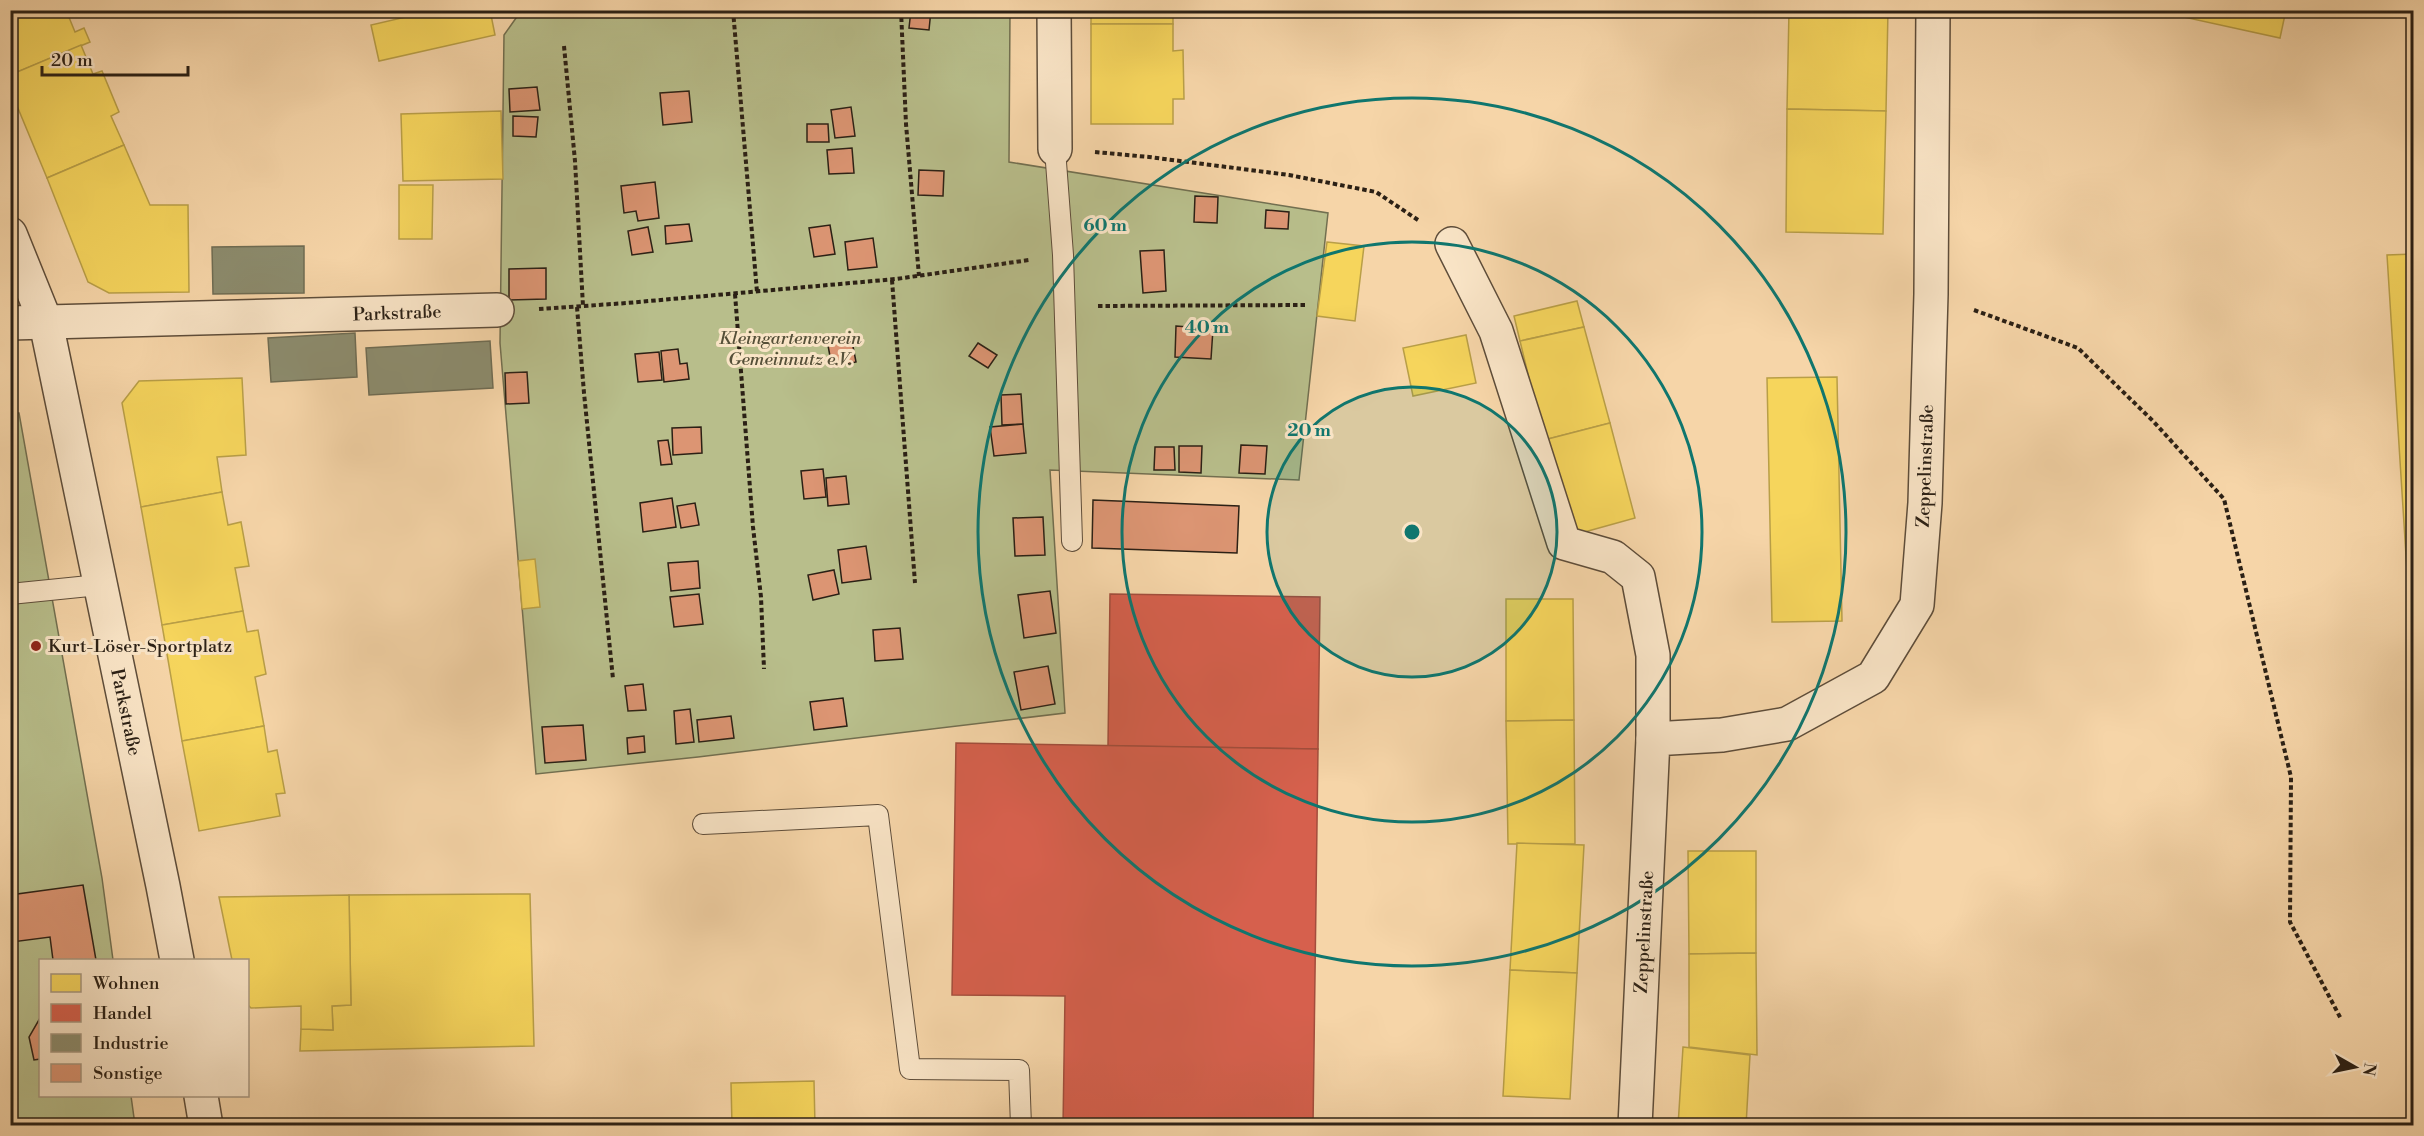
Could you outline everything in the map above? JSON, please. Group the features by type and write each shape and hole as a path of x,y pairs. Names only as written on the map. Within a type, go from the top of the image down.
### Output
{"street":[{"path":"1054,10 1055,149"},
{"name":"Zeppelinstraße","path":"1653,739 1722,735 1787,724 1873,677 1917,605 1925,503 1931,294 1933,10"},
{"name":"Parkstraße","path":"10,234 46,323 177,959"},
{"name":"Zeppelinstraße","path":"1452,244 1496,331 1564,543 1613,556 1638,577 1653,655 1653,739 1635,1125"},
{"name":"Parkstraße","path":"46,323 496,310"},
{"path":"10,323 46,323"},
{"path":"201,1097 206,1125"}],"lane":[{"path":"1055,149 1063,255 1072,541"},
{"path":"10,594 99,585"},
{"path":"703,824 878,815 910,1069 1019,1070 1021,1125"}],"path":[{"path":"733,10 757,292"},
{"path":"901,10 906,124 919,276"},
{"path":"564,46 575,161 584,306"},
{"path":"1055,149 1149,157 1266,172 1376,192 1452,244"},
{"path":"496,310 577,307 892,280 1063,255"},
{"path":"892,280 915,583"},
{"path":"735,294 753,527 761,597 764,669"},
{"path":"1931,294 2078,348 2153,421 2224,499 2291,777 2290,922 2341,1019"},
{"path":"1065,306 1306,305"},
{"path":"577,307 613,679"}],"green space":[{"name":"Kleingartenverein Gemeinnutz e.V.","path":"521,11 1010,11 1009,162 1328,213 1299,480 1050,470 1065,713 536,774 500,343 504,35"},
{"name":"Kurt-Löser-Sportplatz","path":"10,413 19,413 102,878 113,959 39,959 39,1097 131,1097 135,1125 11,1126"}],"building: Wohnen":[{"path":"10,10 66,10 75,32 84,28 90,42 10,75"},
{"path":"436,10 490,10 495,35 379,61 371,25"},
{"path":"1091,10 1173,10 1173,24 1091,24"},
{"path":"1789,10 1888,10 1886,111 1787,109"},
{"path":"2180,10 2286,10 2280,38 2179,16"},
{"path":"1091,24 1173,24 1173,51 1183,50 1184,99 1173,99 1173,124 1091,124"},
{"path":"81,45 93,74 102,71 119,112 111,116 124,145 47,178 10,89 10,75"},
{"path":"1787,109 1886,111 1883,234 1786,232"},
{"path":"501,111 503,179 403,181 401,114"},
{"path":"124,145 150,205 188,205 189,292 109,293 88,282 47,178"},
{"path":"399,185 433,185 432,239 399,239"},
{"path":"1327,242 1364,246 1355,321 1317,316"},
{"path":"2414,254 2414,682 2387,255"},
{"path":"1577,301 1584,327 1520,341 1514,316"},
{"path":"1584,327 1610,423 1544,440 1520,341"},
{"path":"1466,335 1476,383 1413,396 1403,348"},
{"path":"1837,377 1842,621 1772,622 1767,378"},
{"path":"242,378 246,455 217,457 222,492 141,507 122,403 139,381"},
{"path":"1610,423 1635,518 1570,536 1544,440"},
{"path":"222,492 228,525 241,522 249,566 235,568 243,611 162,625 141,507"},
{"path":"535,559 540,607 522,609 518,561"},
{"path":"1506,599 1573,599 1574,720 1506,721"},
{"path":"243,611 247,632 258,630 266,674 255,677 264,726 182,741 162,625"},
{"path":"1574,720 1575,844 1508,844 1506,721"},
{"path":"264,726 268,752 277,750 285,793 276,794 280,816 199,831 182,741"},
{"path":"1517,843 1584,845 1577,973 1510,970"},
{"path":"1688,851 1756,851 1756,953 1689,954"},
{"path":"530,894 534,1046 300,1051 301,1029 333,1030 332,1006 351,1005 349,895"},
{"path":"349,895 351,1005 332,1006 333,1030 301,1029 301,1006 251,1008 249,1006 249,959 232,959 219,897"},
{"path":"1756,953 1757,1055 1689,1047 1689,954"},
{"path":"1510,970 1577,973 1570,1099 1503,1096"},
{"path":"1683,1047 1750,1055 1746,1126 1678,1126"},
{"path":"814,1081 815,1126 732,1126 731,1083"}],"building: Handel":[{"path":"1110,594 1320,597 1318,749 1108,746"},
{"path":"956,743 1318,749 1313,1126 1063,1126 1065,996 952,995"}],"building: Industrie":[{"path":"304,246 304,293 213,294 212,247"},
{"path":"355,333 357,377 271,382 268,338"},
{"path":"490,341 493,388 369,395 366,348"}],"building: Sonstige":[{"path":"911,10 931,10 929,30 909,28"},
{"path":"537,87 540,110 510,112 509,89"},
{"path":"689,91 692,122 663,125 660,93"},
{"path":"851,107 855,136 835,138 831,110"},
{"path":"513,116 538,117 536,137 513,136"},
{"path":"807,124 828,124 829,142 807,142"},
{"path":"852,148 854,173 829,174 827,150"},
{"path":"919,170 944,171 943,196 918,195"},
{"path":"655,182 659,218 638,221 636,211 624,213 621,186"},
{"path":"1195,196 1218,197 1217,223 1194,222"},
{"path":"1266,210 1289,212 1288,229 1265,228"},
{"path":"689,224 692,241 666,244 665,226"},
{"path":"830,225 835,254 814,257 809,228"},
{"path":"648,227 653,252 632,255 628,231"},
{"path":"873,238 877,267 848,270 845,242"},
{"path":"1164,250 1166,291 1143,293 1140,251"},
{"path":"546,268 546,299 509,300 509,269"},
{"path":"1176,326 1213,329 1211,359 1175,357"},
{"path":"851,336 856,362 832,367 827,340"},
{"path":"978,343 997,355 988,368 969,356"},
{"path":"678,349 680,364 687,363 689,379 664,382 661,351"},
{"path":"659,352 662,380 638,382 635,354"},
{"path":"527,372 529,403 506,404 505,373"},
{"path":"1021,394 1023,424 1002,425 1001,395"},
{"path":"1023,424 1026,453 994,456 990,427"},
{"path":"701,427 702,453 673,455 672,428"},
{"path":"668,440 672,464 661,465 658,441"},
{"path":"1241,445 1267,446 1265,474 1239,473"},
{"path":"1179,446 1202,446 1201,473 1179,472"},
{"path":"1155,447 1174,447 1175,470 1154,470"},
{"path":"823,469 826,497 804,499 801,471"},
{"path":"846,476 849,504 828,506 826,478"},
{"path":"672,498 676,527 643,532 640,503"},
{"path":"1093,500 1239,506 1237,553 1092,548"},
{"path":"695,503 699,525 681,528 677,506"},
{"path":"1043,517 1045,555 1015,556 1013,518"},
{"path":"866,546 871,579 842,583 838,550"},
{"path":"698,561 700,588 671,591 668,563"},
{"path":"834,570 839,594 813,600 808,575"},
{"path":"1050,591 1056,633 1024,638 1018,595"},
{"path":"699,594 703,624 674,627 670,597"},
{"path":"900,628 903,659 875,661 873,630"},
{"path":"1048,666 1055,704 1021,710 1014,672"},
{"path":"643,684 646,710 628,711 625,686"},
{"path":"843,698 847,726 814,730 810,702"},
{"path":"690,709 694,742 676,744 674,711"},
{"path":"731,716 734,738 699,742 697,720"},
{"path":"583,725 586,760 545,763 542,727"},
{"path":"644,736 645,752 628,754 627,738"},
{"path":"83,885 96,959 53,959 50,937 12,942 10,895"},
{"path":"39,1020 39,1059 34,1060 29,1037"}],"place":[{"name":"Kurt-Löser-Sportplatz","path":"36,646"}]}
